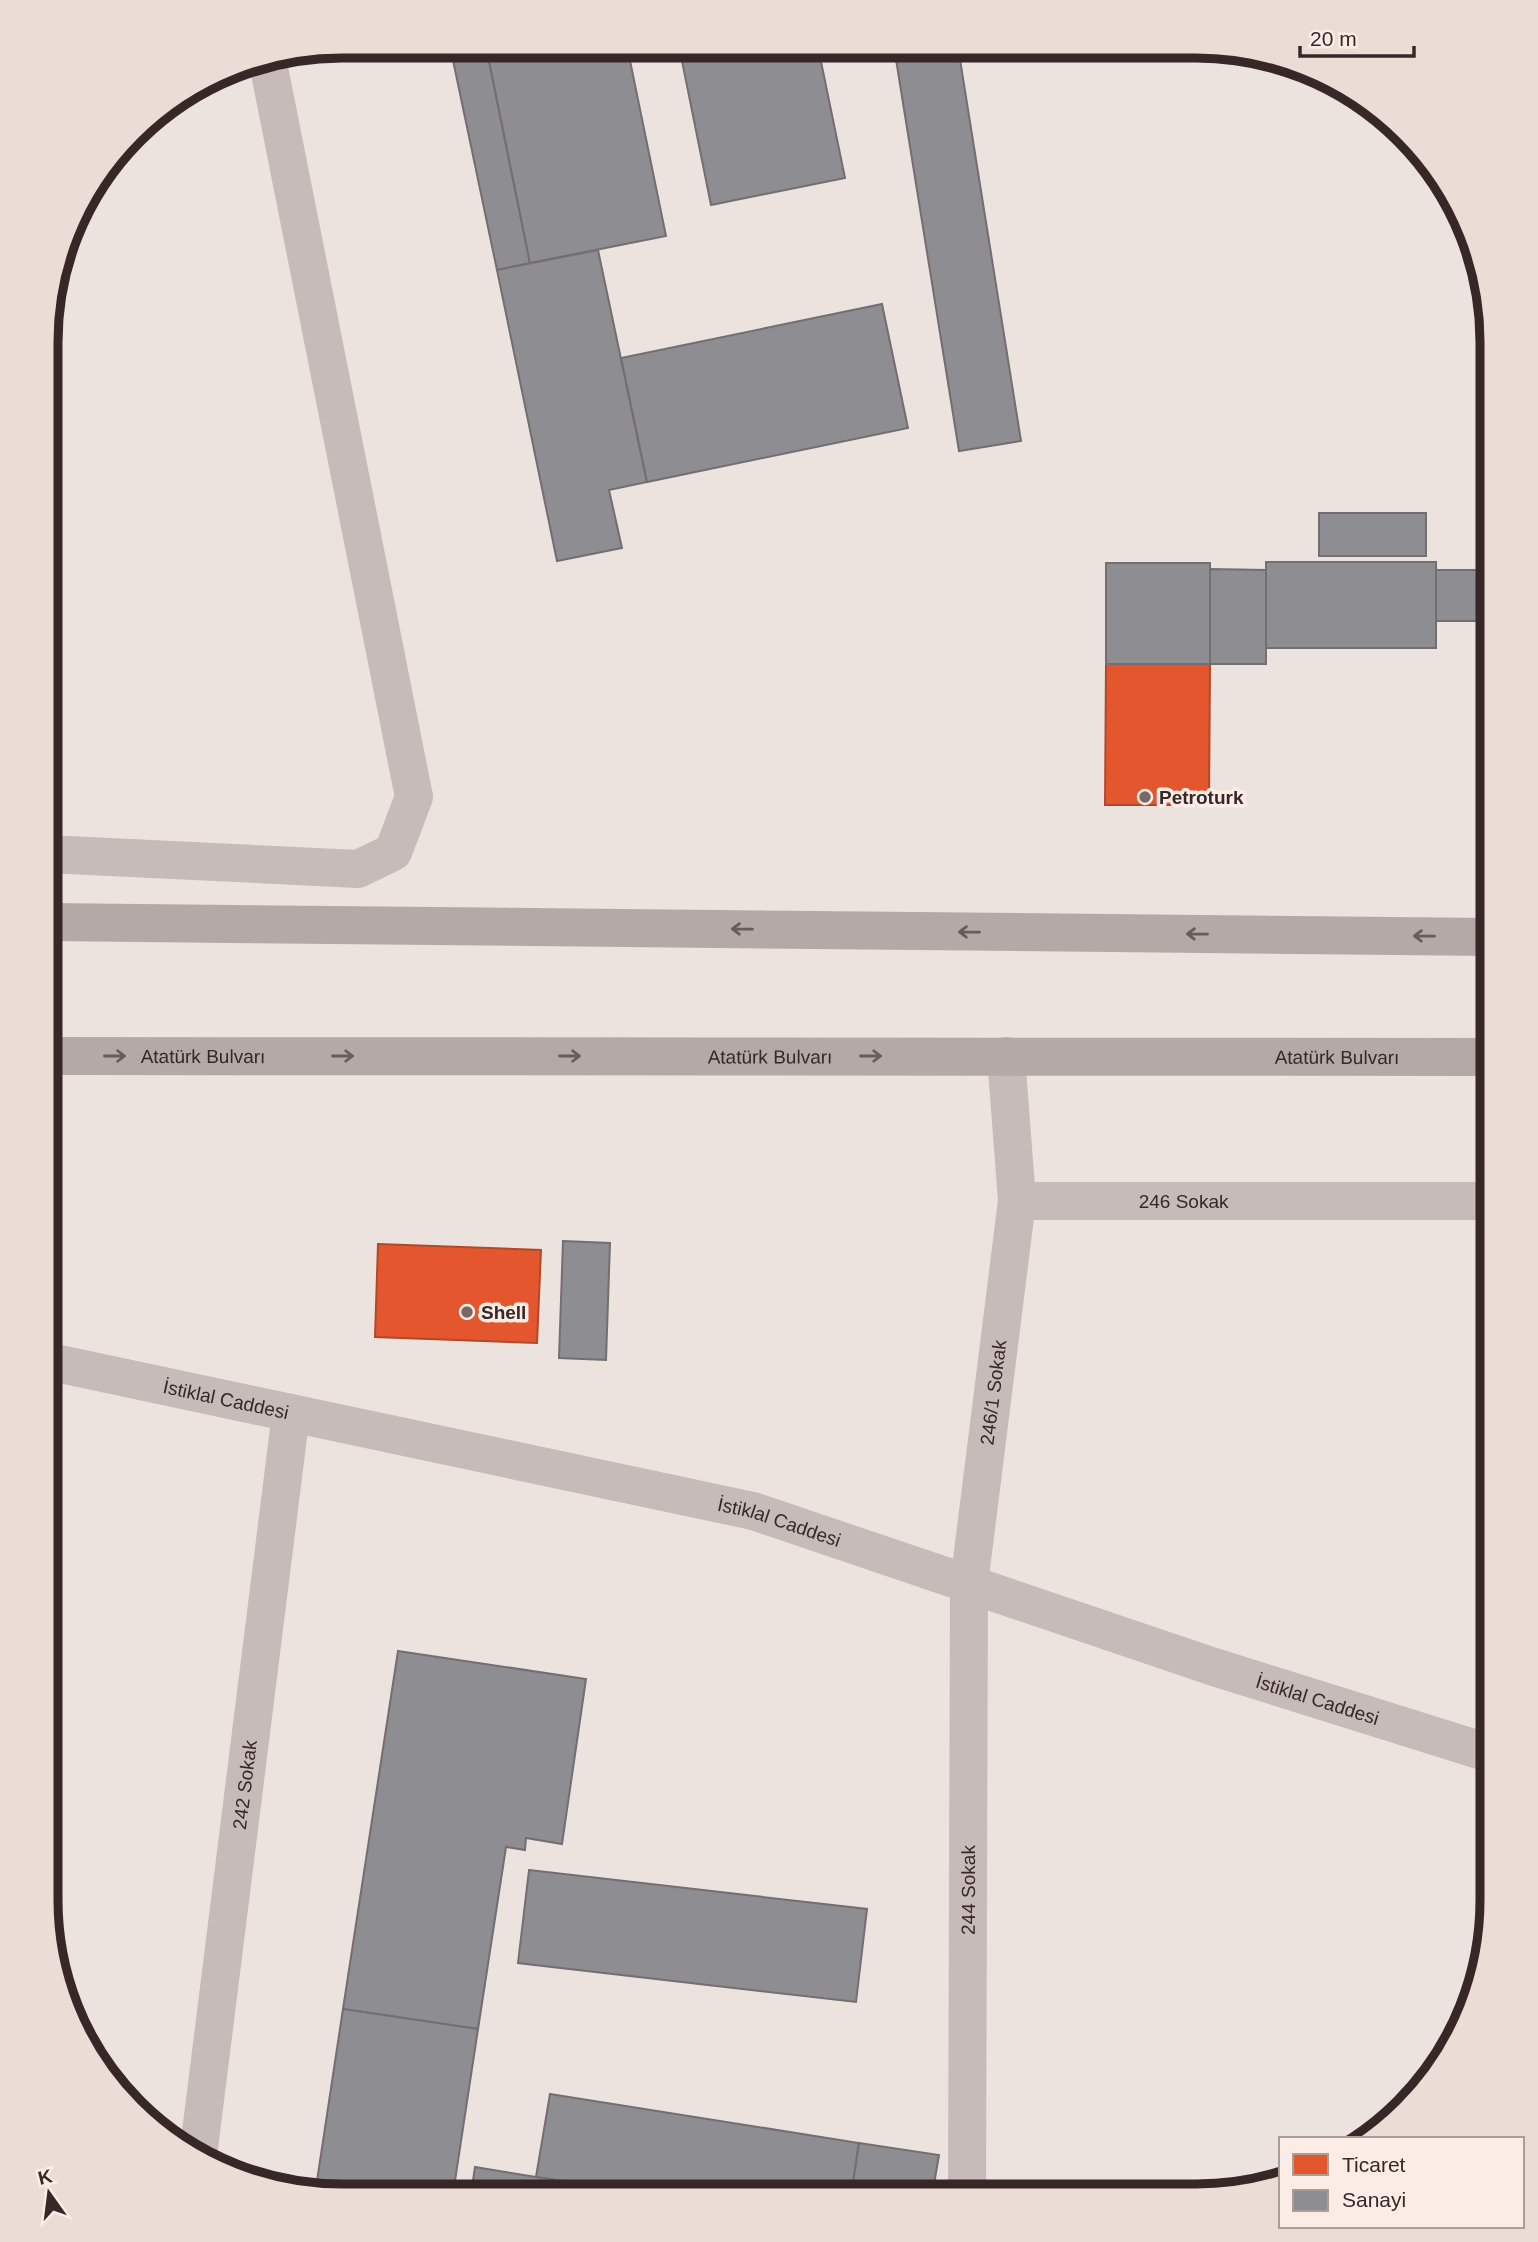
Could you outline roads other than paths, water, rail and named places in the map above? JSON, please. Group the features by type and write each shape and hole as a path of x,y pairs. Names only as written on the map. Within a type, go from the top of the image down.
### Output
{"main road":[{"path":"58,922 1480,937"},
{"name":"Atatürk Bulvarı","path":"58,1056 1480,1057"}],"street":[{"path":"58,855 359,869 393,852 414,797 269,67"},
{"path":"1006,1056 1017,1201"},
{"name":"246 Sokak","path":"1017,1201 1480,1201"},
{"name":"246/1 Sokak","path":"969,1584 1017,1201"},
{"name":"İstiklal Caddesi","path":"58,1364 754,1511 1214,1667 1480,1750"},
{"name":"242 Sokak","path":"199,2146 291,1413"},
{"name":"244 Sokak","path":"967,2184 969,1584"}],"place":[{"name":"Petroturk","path":"1145,797"},
{"name":"Shell","path":"467,1312"}]}
